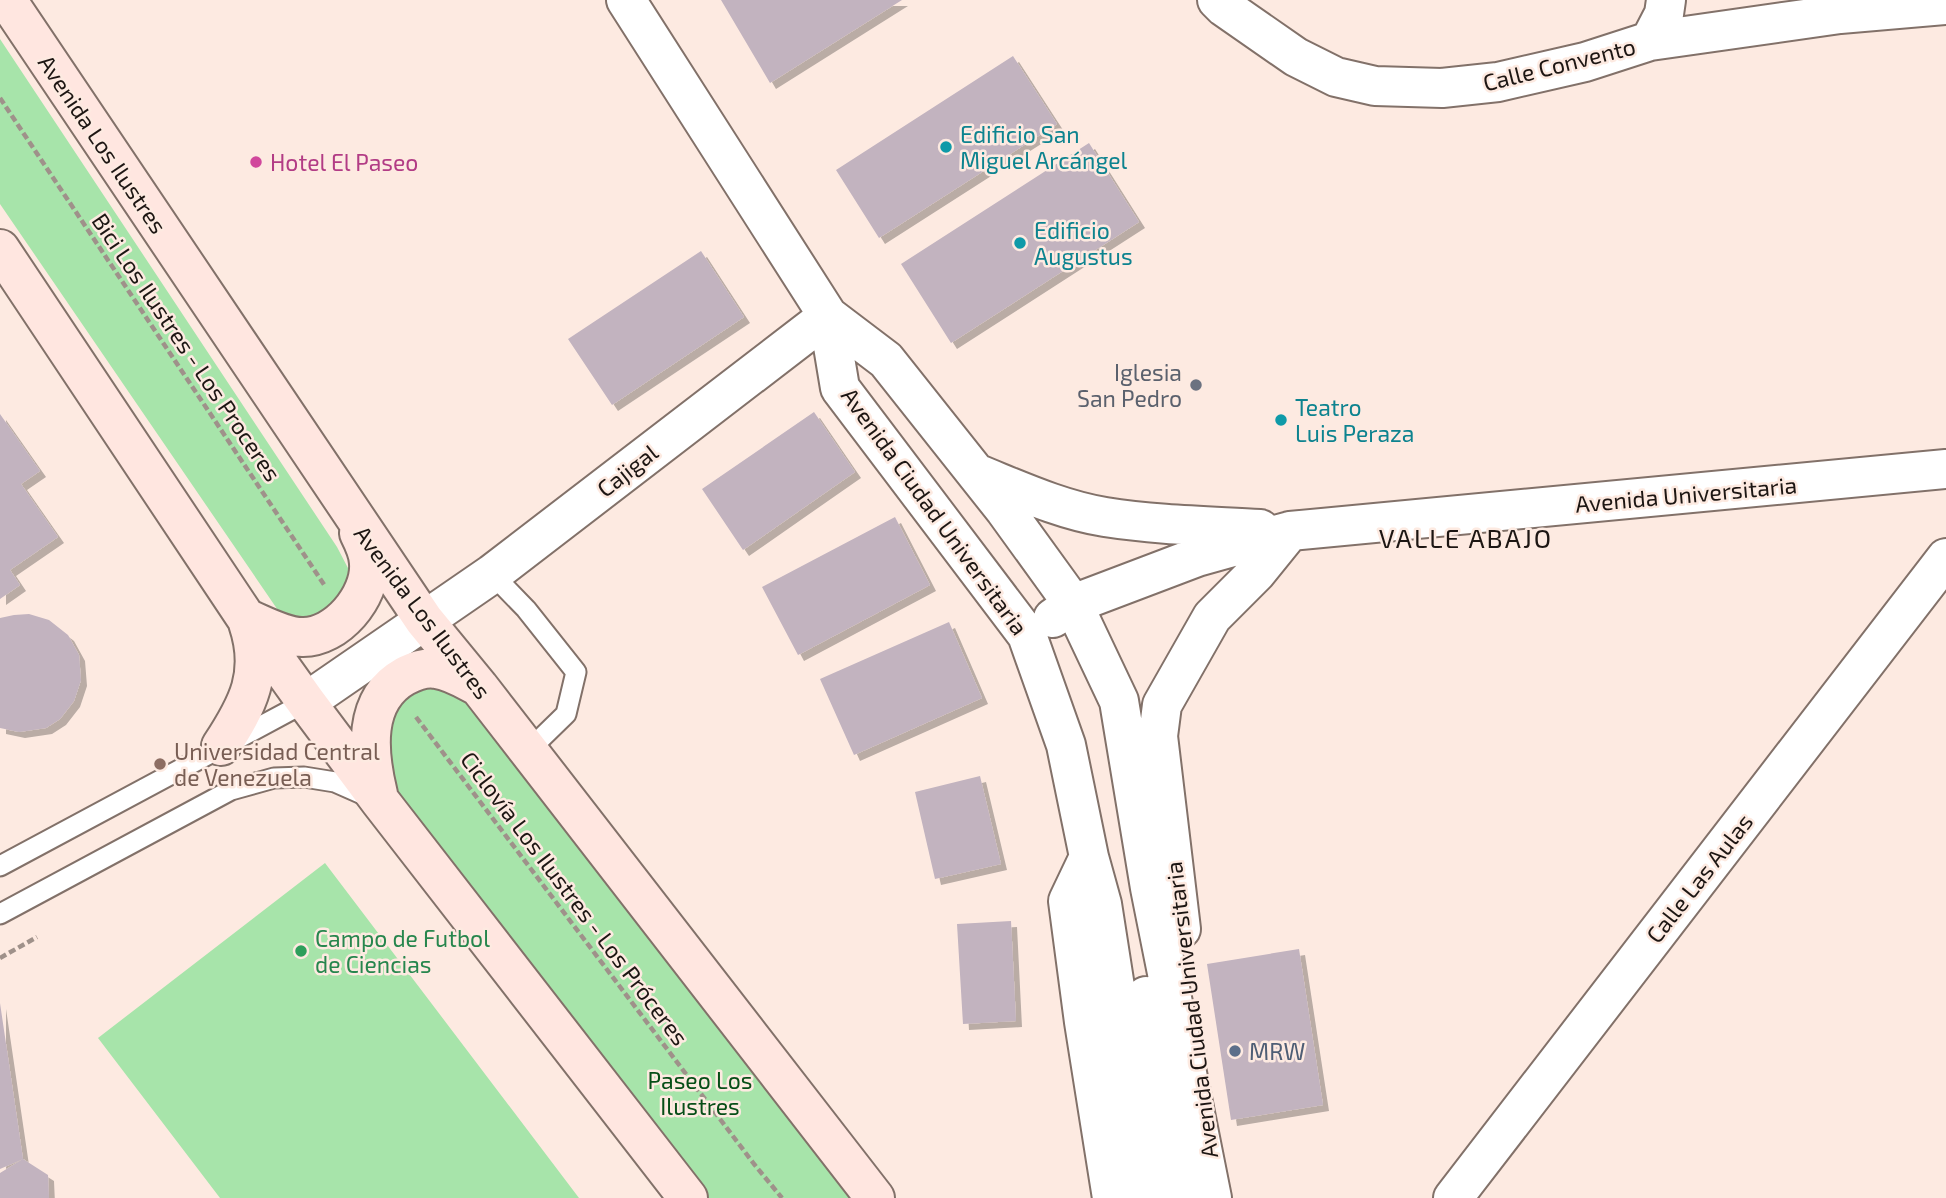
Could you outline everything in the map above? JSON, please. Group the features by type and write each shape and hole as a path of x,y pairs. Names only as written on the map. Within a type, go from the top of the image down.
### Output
{"main road":[{"name":"Avenida Los Ilustres","path":"7,0 424,620 479,687 875,1198"},
{"path":"0,249 246,618 306,702 675,1188"},
{"path":"246,618 302,637 331,628 345,616 359,600 369,572 366,546 349,511"},
{"path":"221,746 242,715 253,681 256,659 246,618"},
{"path":"380,802 372,769 370,744 373,718 381,698 392,683 415,670 433,668 450,672 479,687"}],"street":[{"name":"Avenida Ciudad Universitaria","path":"626,0 828,316 886,360 976,473 1073,604 1119,701 1150,888 1213,1198"},
{"name":"Calle Convento","path":"1217,0 1296,57 1336,78 1374,86 1442,88 1498,82 1585,62 1650,41 1826,7 1946,5"},
{"path":"1650,41 1664,14 1666,0"},
{"name":"Avenida Ciudad Universitaria","path":"828,316 841,388 1027,635 1066,745 1089,857 1102,904 1148,1198"},
{"name":"Cajigal","path":"306,702 492,574 828,316"},
{"name":"Avenida Universitaria","path":"1027,635 1073,604 1196,557 1290,531 1946,469"},
{"path":"976,473 1058,504 1103,517 1168,524 1290,531"},
{"name":"Avenida Ciudad Universitaria","path":"1213,1198 1158,736 1162,705 1212,617 1256,573 1290,531"},
{"name":"Calle Las Aulas","path":"1453,1198 1946,558"},
{"name":"Avenida Ciudad Universitaria","path":"1073,604 1108,730 1133,913 1178,1198"},
{"path":"1089,857 1068,901 1112,1198"}],"lane":[{"path":"492,574 526,609 576,672 566,715 528,751"},
{"path":"0,866 306,702"},
{"path":"0,914 231,790 274,778 304,777 335,782 380,802"}],"path":[{"name":"Bici Los Ilustres - Los Proceres","path":"0,98 345,616"},
{"name":"Ciclovía Los Ilustres - Los Próceres","path":"392,683 782,1198"},
{"path":"0,958 37,937"}],"green space":[{"path":"0,39 337,547 360,591 297,638 0,204"},
{"name":"Paseo Los Ilustres","path":"450,672 875,1198 689,1198 380,801 381,698"},
{"name":"Campo de Futbol de Ciencias","path":"325,863 579,1198 220,1198 98,1038"}],"building":[{"path":"721,0 902,0 770,83"},
{"name":"Edificio San Miguel Arcángel","path":"1013,56 1057,124 879,238 836,170"},
{"name":"Edificio Augustus","path":"1089,143 1139,222 951,343 901,264"},
{"path":"701,251 744,317 612,405 568,339"},
{"path":"814,412 855,472 743,550 702,489"},
{"path":"0,414 40,471 21,484 58,537 10,570 20,585 0,599"},
{"path":"895,517 930,585 798,655 762,587"},
{"path":"29,614 49,620 68,635 79,655 81,680 74,701 60,719 46,728 19,732 0,728 0,618"},
{"path":"949,622 982,698 854,755 820,679"},
{"path":"980,776 1001,864 935,879 915,792"},
{"path":"1011,921 1016,1021 963,1024 957,924"},
{"path":"1299,949 1323,1105 1231,1120 1207,964"},
{"path":"0,1003 23,1159 0,1169"},
{"path":"23,1159 48,1175 49,1198 0,1198 0,1173"}],"place":[{"name":"Edificio San Miguel Arcángel","path":"946,147"},
{"name":"Hotel El Paseo","path":"256,162"},
{"name":"Edificio Augustus","path":"1020,243"},
{"name":"Iglesia San Pedro","path":"1196,385"},
{"name":"Teatro Luis Peraza","path":"1281,420"},
{"name":"Universidad Central de Venezuela","path":"160,764"},
{"name":"Campo de Futbol de Ciencias","path":"301,951"},
{"name":"MRW","path":"1235,1051"}],"district":[{"name":"VALLE ABAJO","path":"1466,537"}]}
